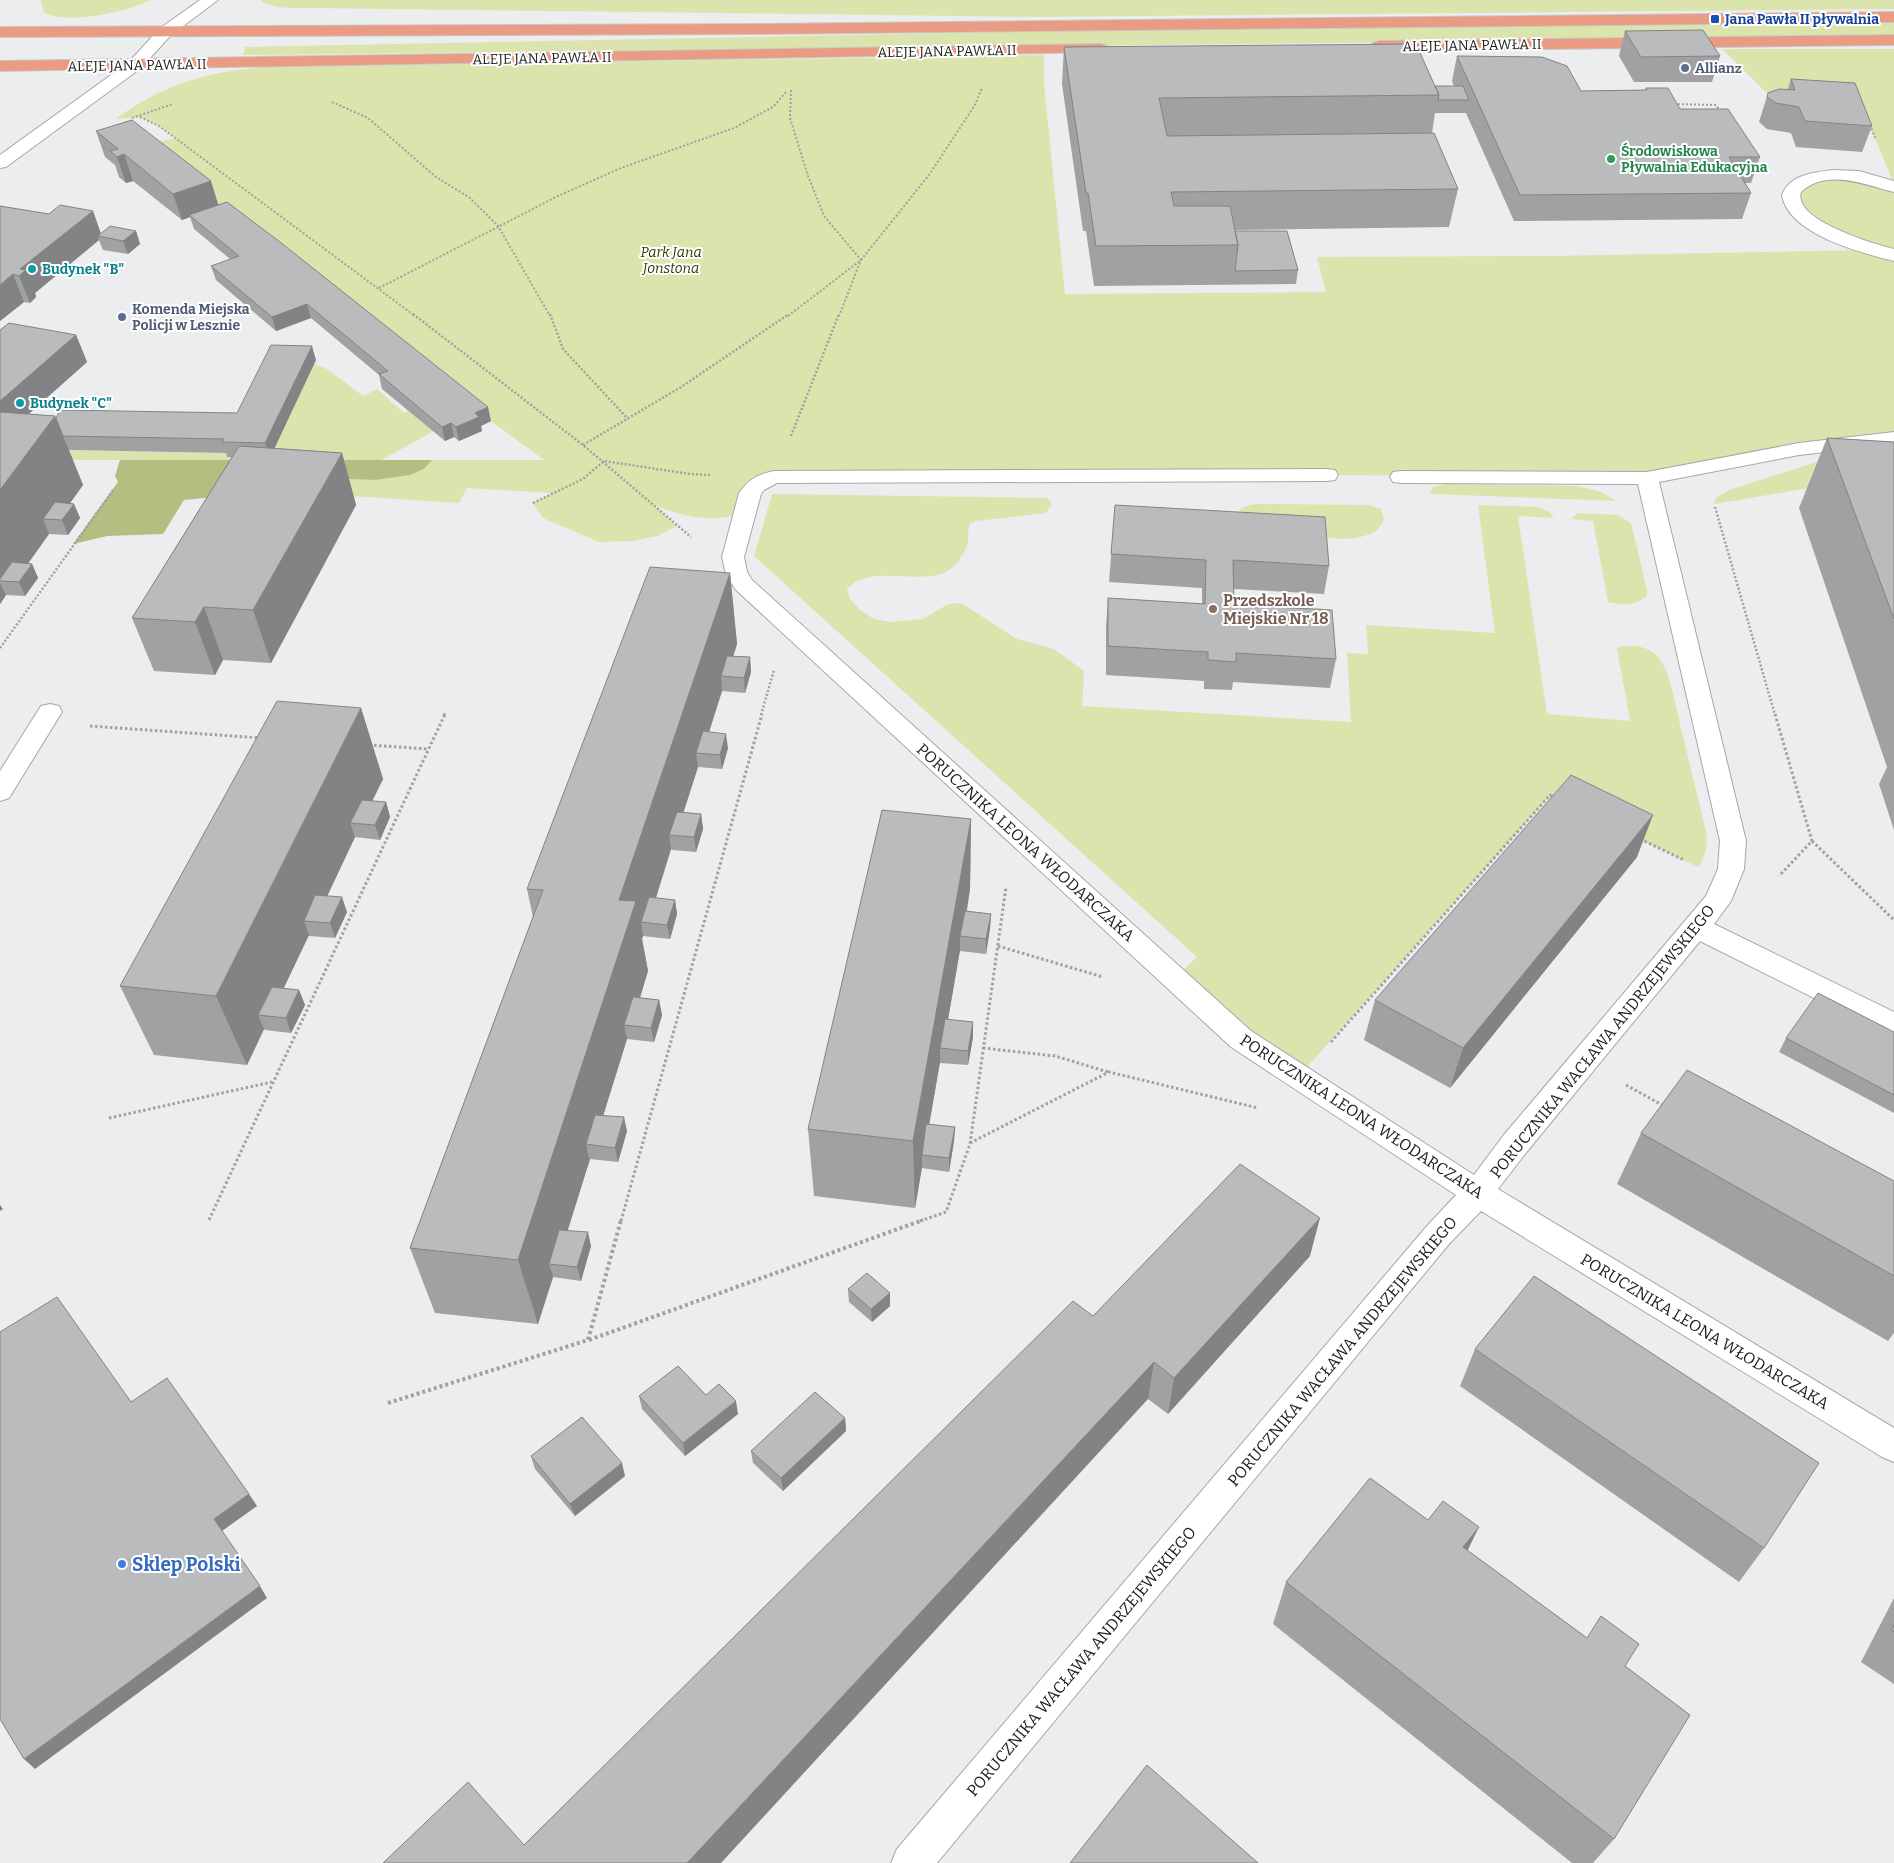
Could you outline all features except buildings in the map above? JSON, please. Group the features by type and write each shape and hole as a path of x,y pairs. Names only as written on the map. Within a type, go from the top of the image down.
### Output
{"main road":[{"name":"ALEJE JANA PAWŁA II","path":"0,32 1132,26 1894,17"},
{"name":"ALEJE JANA PAWŁA II","path":"1368,46 1894,40"},
{"name":"ALEJE JANA PAWŁA II","path":"0,66 1119,49"}],"street":[{"path":"0,163 135,65 165,32 210,0"},
{"path":"1894,187 1860,177 1838,175 1804,181 1794,188 1791,197 1794,206 1804,216 1831,234 1849,242 1894,255"},
{"path":"1401,477 1648,478 1799,449 1894,438"},
{"path":"738,579 735,573 734,557 750,493 756,486 774,477 1327,475"},
{"name":"PORUCZNIKA WACŁAWA ANDRZEJEWSKIEGO","path":"911,1863 1438,1235 1478,1192 1514,1145 1717,901 1731,868 1734,841 1648,478"},
{"name":"PORUCZNIKA LEONA WŁODARCZAKA","path":"738,579 1241,1039 1396,1141 1894,1446"},
{"path":"0,792 47,718"},
{"path":"1696,927 1894,1025"}],"path":[{"path":"583,445 681,387 799,308 860,260 929,175 975,105 984,80"},
{"path":"379,288 442,257 498,226 621,168 734,128 773,107 790,85 790,118 808,176 824,216 860,260"},
{"path":"332,102 368,118 436,176 470,198 498,226 549,312 563,349 628,419"},
{"path":"1667,104 1716,105 1725,119"},
{"path":"140,117 160,126 379,288 604,461 738,579"},
{"path":"1867,118 1878,144"},
{"path":"533,503 583,479 604,461 690,474 774,477 860,260"},
{"path":"0,648 114,489"},
{"path":"1714,504 1812,841 1894,920"},
{"path":"588,1340 786,624"},
{"path":"209,1220 445,713"},
{"path":"47,718 270,738"},
{"path":"359,745 428,749"},
{"path":"1353,1019 1550,795 1559,800"},
{"path":"388,1403 588,1340 946,1212 970,1144 1014,832"},
{"path":"1637,838 1726,881"},
{"path":"1778,876 1812,841"},
{"path":"983,1048 1055,1056 1109,1072 1262,1109"},
{"path":"1583,1062 1670,1109"},
{"path":"970,1144 1109,1072"},
{"path":"110,1118 273,1082"}],"green space":[{"path":"41,0 151,0 113,12 67,18 44,12"},
{"path":"260,0 1894,0 1894,9 1040,17 289,8 277,7"},
{"path":"1894,22 1894,37 243,55 245,47 1152,29"},
{"path":"1722,49 1894,49 1894,184 1860,102 1768,94"},
{"name":"Park Jana Jonstona","path":"1044,55 1044,84 1065,294 1326,292 1317,257 1551,256 1872,250 1804,216 1794,188 1838,175 1894,187 1894,438 1647,478 1327,475 774,477 734,515 714,518 694,517 654,505 677,526 657,536 633,541 599,542 543,518 533,503 553,493 467,488 459,503 243,489 319,478 376,480 410,475 424,469 432,460 544,460 491,421 140,146 176,138 159,126 140,117 116,119 152,96 190,81 230,71 272,67 274,62 275,67"},
{"path":"314,364 327,369 363,396 377,389 404,413 409,411 434,431 381,460 0,460 50,450 228,453 270,458"},
{"path":"120,460 432,460 424,469 410,475 376,480 319,478 215,497 184,500 163,534 107,536 73,544 118,482 115,476"},
{"path":"1820,461 1894,474 1714,504 1716,498 1729,490"},
{"path":"1446,484 1576,486 1599,491 1617,501 1430,494 1433,487"},
{"path":"772,494 1047,498 1052,504 1046,513 976,521 970,524 967,547 959,560 949,570 936,575 921,577 872,577 858,581 847,589 850,599 860,610 874,619 890,622 923,619 948,604 961,603 1017,639 1054,649 1084,671 1082,706 1351,722 1347,653 1368,654 1366,625 1495,633 1478,505 1539,507 1549,512 1554,518 1518,516 1547,714 1630,721 1617,648 1634,646 1645,648 1655,654 1663,664 1674,696 1706,832 1705,854 1698,867 1550,796 1298,1077 1175,978 1197,957 754,556"},
{"path":"1258,504 1368,505 1381,509 1384,519 1373,533 1349,539 1238,531 1238,515 1242,508"},
{"path":"1578,513 1618,515 1631,523 1647,590 1646,597 1628,604 1608,602 1593,521 1571,519"},
{"path":"1240,597 1265,599 1266,605 1321,608 1322,629 1241,625"}],"place":[{"name":"Jana Pawła II pływalnia","path":"1715,19"},
{"name":"Allianz","path":"1685,68"},
{"name":"Środowiskowa Pływalnia Edukacyjna","path":"1611,159"},
{"name":"Budynek \"B\"","path":"32,269"},
{"name":"Komenda Miejska Policji w Lesznie","path":"122,317"},
{"name":"Budynek \"C\"","path":"20,403"},
{"name":"Przedszkole Miejskie Nr 18","path":"1213,609"},
{"name":"Sklep Polski","path":"122,1564"}]}
